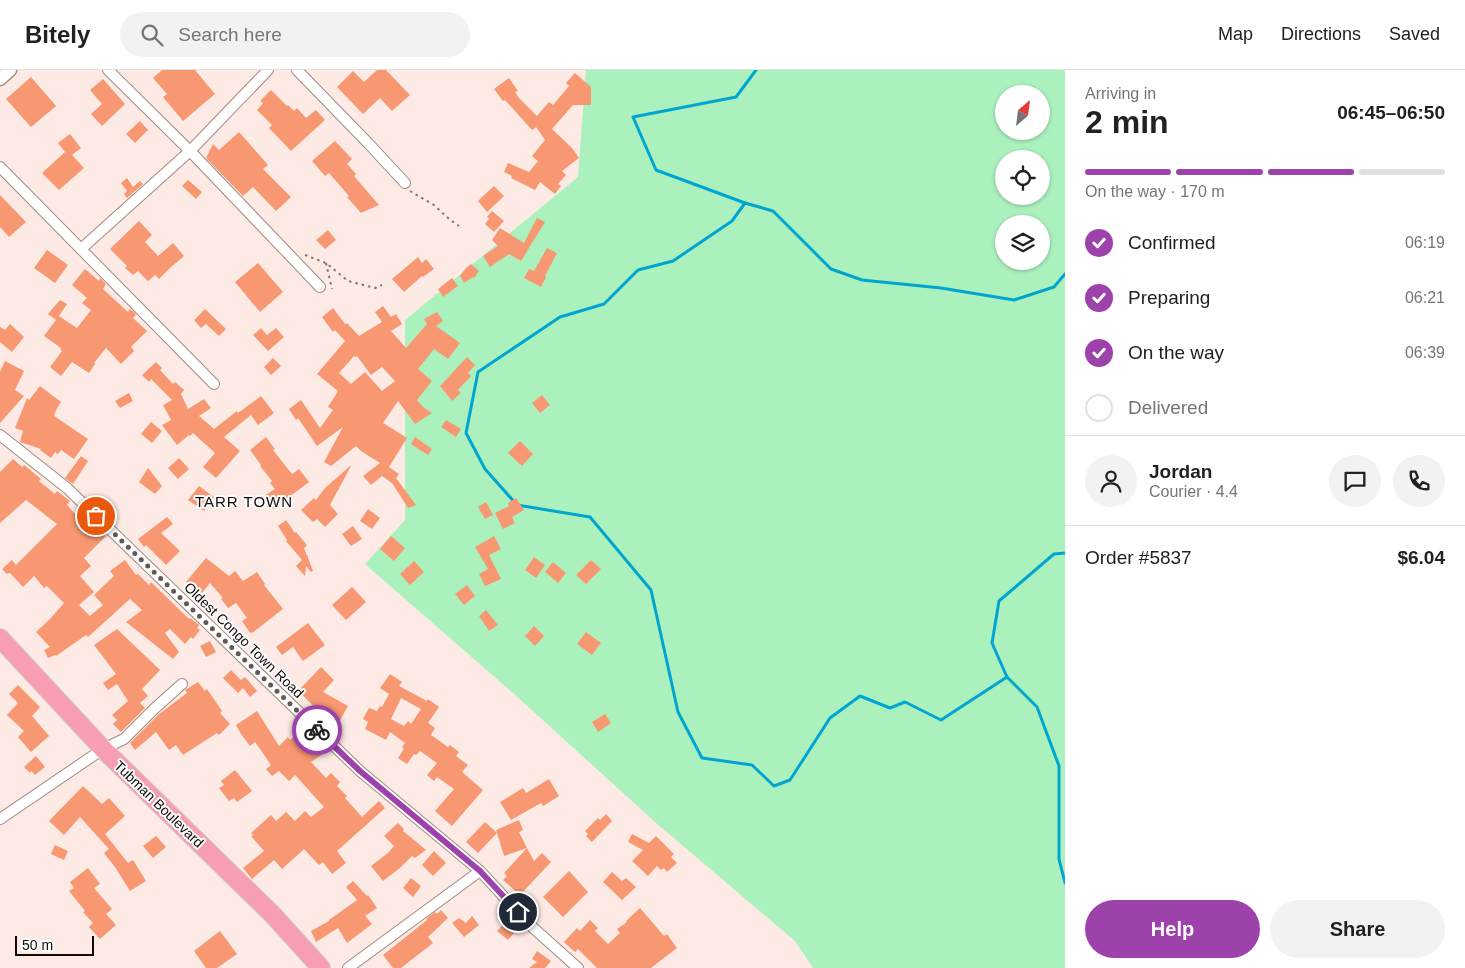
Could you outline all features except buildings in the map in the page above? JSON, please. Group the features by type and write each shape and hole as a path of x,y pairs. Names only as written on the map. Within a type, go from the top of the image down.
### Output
{"highway":[{"name":"Tubman Boulevard","path":"0,638 103,749 273,915 321,968"}],"street":[{"path":"0,79 10,70"},
{"path":"108,70 190,151 320,287"},
{"path":"81,249 190,151 268,70"},
{"path":"297,70 405,183"},
{"path":"0,167 214,384"},
{"name":"Oldest Congo Town Road","path":"0,435 67,488 360,771 480,871 530,925 578,968"},
{"path":"0,819 103,749 124,739 182,684"},
{"path":"348,968 480,871"}],"path":[{"path":"290,256 304,255 326,263 348,281 375,288 382,284"},
{"path":"326,263 332,289"}],"green space":[{"path":"586,70 1065,70 1065,968 813,968 795,941 655,822 513,693 365,564 405,520 405,320 578,177"}],"waterway":[{"path":"756,70 736,97 633,117 656,170 745,203 773,211 831,269 862,280 941,288 1014,300 1054,287 1065,274"},
{"path":"745,203 732,221 673,261 638,270 604,304 560,317 478,372 466,433 485,469 517,505 590,517 651,590 678,712 702,758 752,765 774,786 790,780 830,718 860,696 890,708 905,702 941,720 1007,677"},
{"path":"1065,553 1054,554 999,601 992,643 1007,677 1037,707 1059,766 1059,859 1065,883"}],"way so far":[{"path":"96,516 317,730"}],"district":[{"name":"TARR TOWN","path":"244,501"}],"route":[{"path":"317,730 360,771 480,871 518,912"}]}
